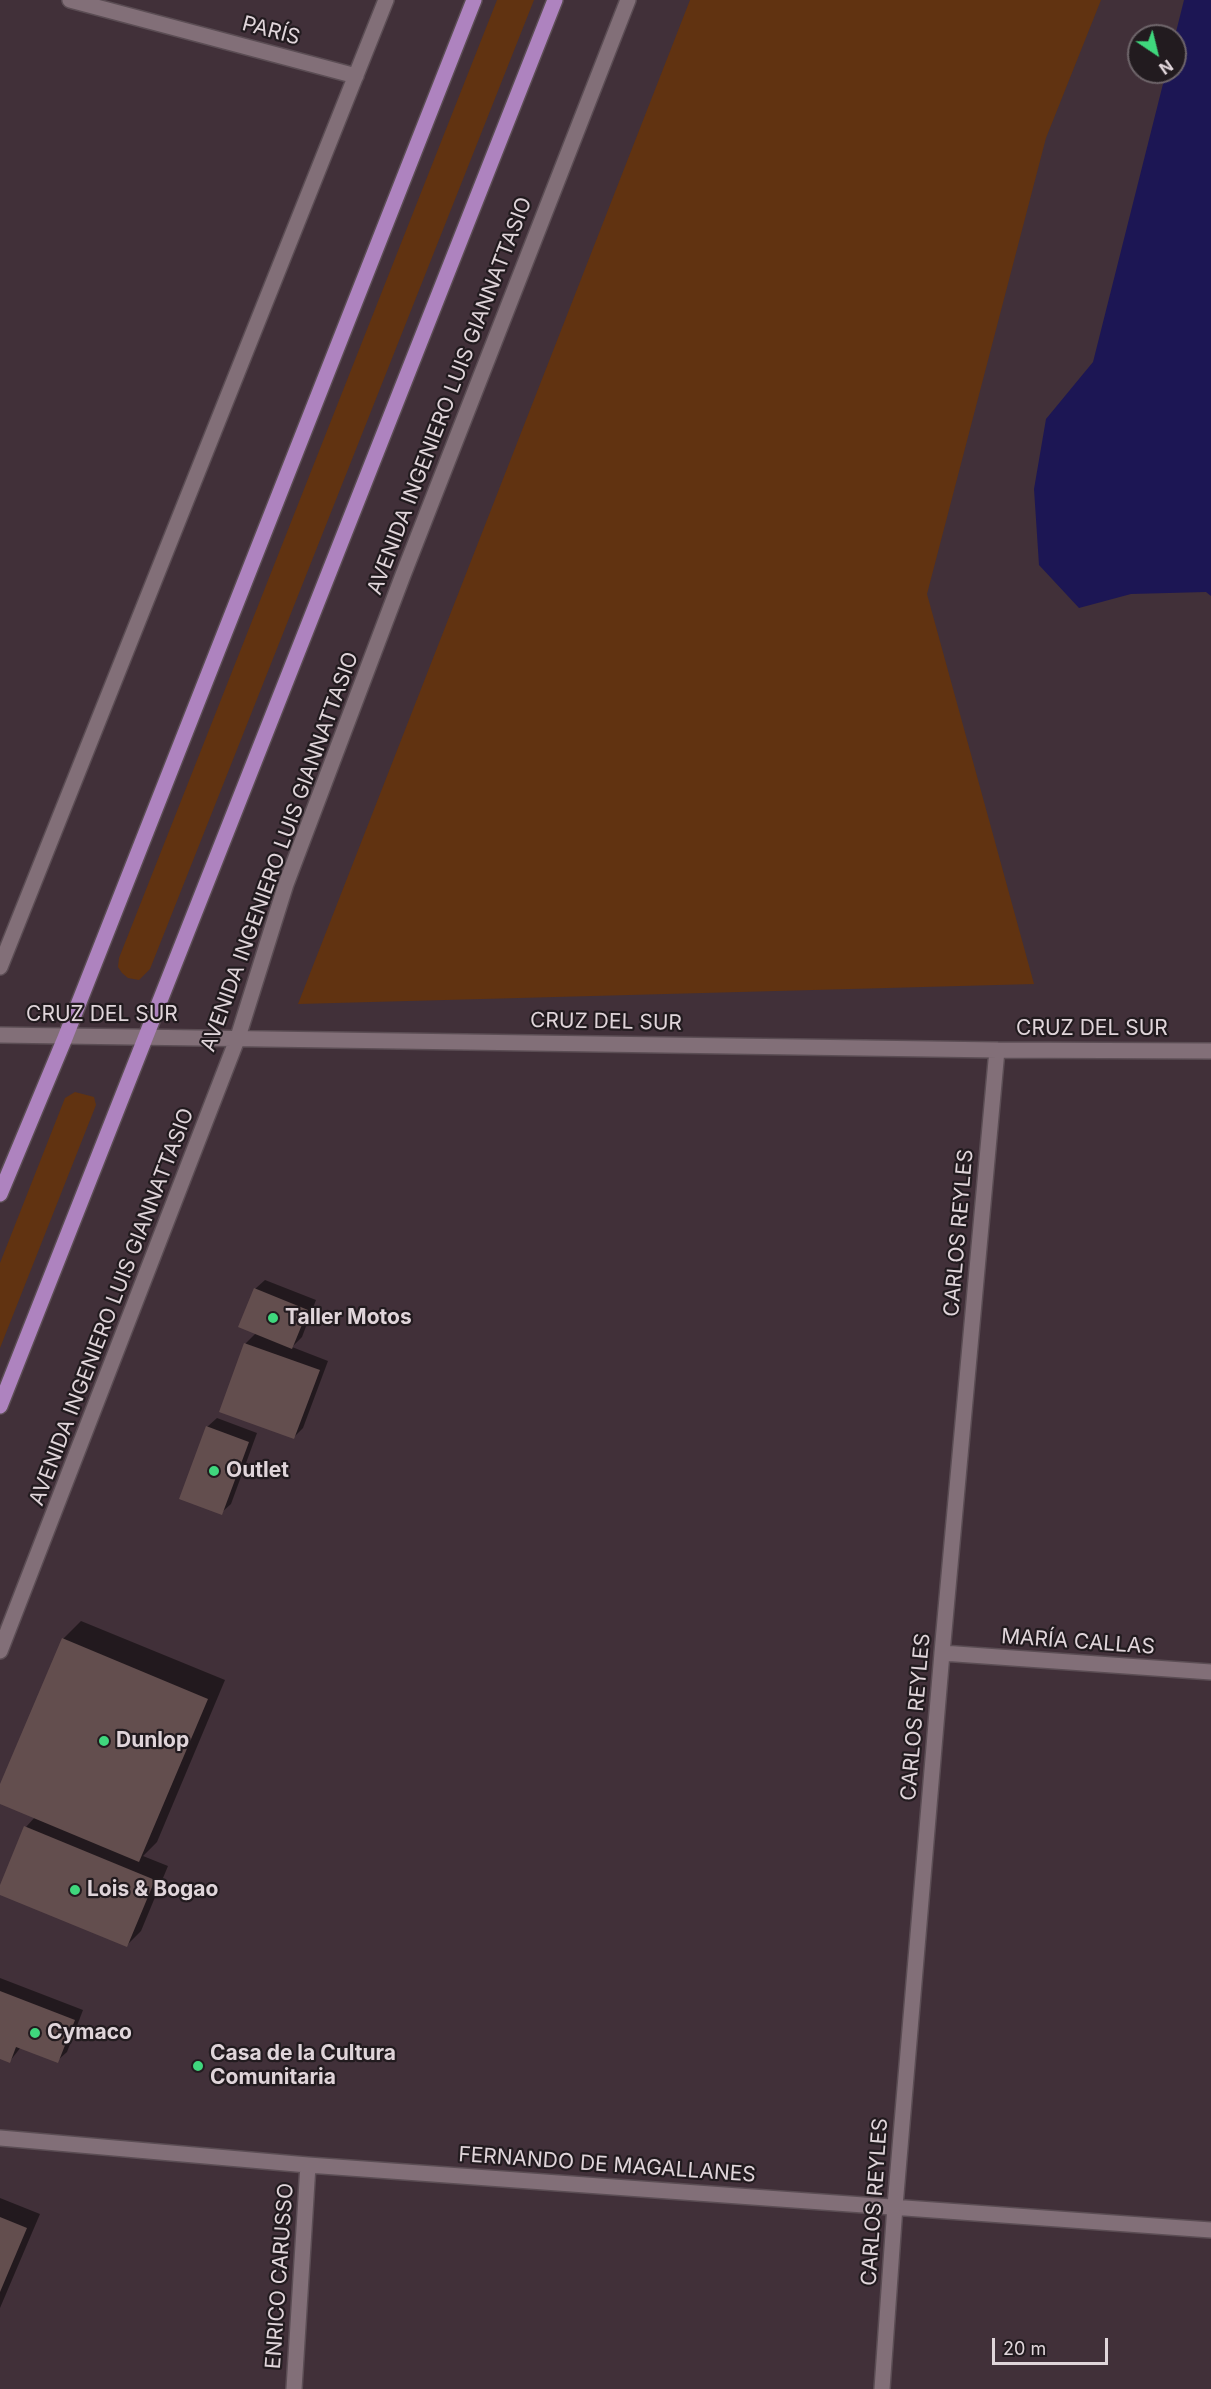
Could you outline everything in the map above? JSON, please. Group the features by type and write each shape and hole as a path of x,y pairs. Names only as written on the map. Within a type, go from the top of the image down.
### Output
{"main road":[{"path":"0,1194 65,1038 474,0"},
{"path":"0,1406 555,0"}],"street":[{"name":"PARÍS","path":"70,0 356,76"},
{"path":"0,967 386,0"},
{"name":"AVENIDA INGENIERO LUIS GIANNATTASIO","path":"0,1651 238,1037 286,884 390,608 628,0"},
{"name":"CRUZ DEL SUR","path":"0,1035 65,1038 238,1037 997,1050 1211,1051"},
{"name":"CARLOS REYLES","path":"882,2389 895,2206 942,1653 997,1050"},
{"name":"MARÍA CALLAS","path":"942,1653 1211,1672"},
{"name":"FERNANDO DE MAGALLANES","path":"0,2138 308,2165 1211,2230"},
{"name":"ENRICO CARUSSO","path":"294,2389 308,2165"}],"shaded area":[{"path":"497,0 534,0 150,969 139,980 128,978 118,967 119,958"},
{"path":"690,0 1101,0 1046,138 927,594 1034,984 298,1004"},
{"path":"1184,0 1211,0 1211,596 1206,592 1131,594 1079,608 1039,565 1034,489 1046,419 1093,362 1163,84 1187,84 1187,24 1178,24"},
{"path":"75,1092 94,1097 96,1105 0,1348 0,1263 65,1098"}],"building":[{"name":"Taller Motos","path":"254,1288 308,1310 292,1349 238,1327"},
{"path":"244,1343 320,1370 294,1439 219,1412"},
{"name":"Outlet","path":"206,1426 249,1442 222,1515 179,1499"},
{"name":"Dunlop","path":"62,1638 208,1699 139,1862 0,1804 0,1784"},
{"name":"Lois & Bogao","path":"24,1826 155,1880 127,1947 0,1895 0,1885"},
{"name":"Cymaco","path":"0,1991 75,2020 58,2063 16,2047 10,2063 0,2059"},
{"path":"0,2217 27,2228 0,2292"}],"place":[{"name":"Taller Motos","path":"273,1318"},
{"name":"Outlet","path":"214,1471"},
{"name":"Dunlop","path":"104,1741"},
{"name":"Lois & Bogao","path":"75,1890"},
{"name":"Cymaco","path":"35,2033"},
{"name":"Casa de la Cultura Comunitaria","path":"198,2066"}]}
